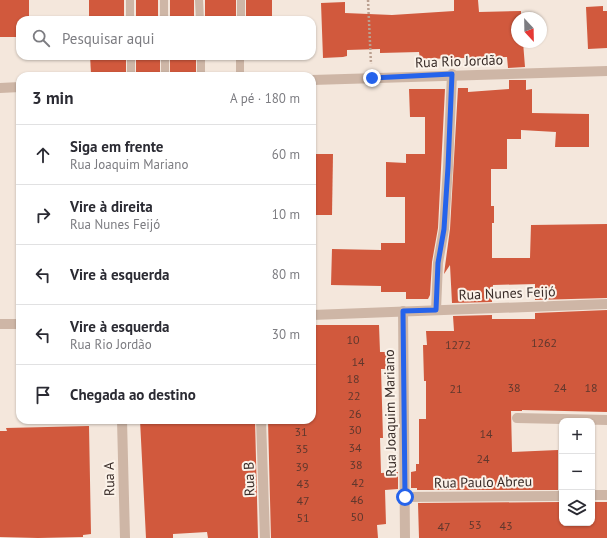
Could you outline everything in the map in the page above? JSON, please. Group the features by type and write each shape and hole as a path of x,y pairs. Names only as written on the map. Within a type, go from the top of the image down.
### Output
{"street":[{"name":"Rua Rio Jordão","path":"316,80 452,74 607,71"},
{"path":"436,310 438,263 444,229 452,74"},
{"path":"0,88 16,87"},
{"name":"Rua Nunes Feijó","path":"316,315 607,304"},
{"name":"Rua Joaquim Mariano","path":"403,311 405,538"},
{"path":"0,324 16,324"},
{"path":"517,418 607,420"},
{"name":"Rua A","path":"122,424 125,538"},
{"name":"Rua B","path":"261,424 265,538"},
{"path":"595,495 607,495"},
{"name":"Rua Paulo Abreu","path":"405,497 559,496"}],"lane":[{"path":"130,0 130,16"},
{"path":"164,0 164,16"},
{"path":"199,0 200,16"},
{"path":"241,0 241,16"},
{"path":"131,60 131,72"},
{"path":"165,60 165,72"},
{"path":"201,60 201,72"},
{"path":"240,60 240,72"}],"path":[{"path":"368,0 372,78"}],"building":[{"path":"0,0 29,0 29,16 16,16 16,37 0,37"},
{"path":"89,0 124,0 124,16 89,16"},
{"path":"136,0 158,0 158,16 136,16"},
{"path":"170,0 194,0 194,16 170,16"},
{"path":"205,0 236,0 236,16 205,16"},
{"path":"246,0 272,0 272,16 246,16"},
{"path":"454,0 478,0 479,12 521,11 511,12 511,48 523,48 525,67 508,68 507,57 420,59 419,52 380,53 380,49 347,50 347,56 323,58 321,3 345,2 345,13 392,15 454,11"},
{"path":"603,6 603,11 607,11 607,48 588,49 586,7"},
{"path":"90,60 126,60 126,72 91,72"},
{"path":"136,60 160,60 160,72 136,72"},
{"path":"170,60 196,60 196,72 170,72"},
{"path":"509,80 526,80 526,90 532,89 532,113 589,114 589,147 555,147 556,132 521,130 521,139 507,139 507,169 491,169 491,206 494,206 494,223 492,223 492,258 530,258 531,225 607,224 607,298 535,300 535,284 493,285 492,302 452,303 450,265 444,274 450,229 458,88 468,88 468,92 509,89"},
{"path":"409,89 445,89 438,228 432,262 430,295 428,299 406,299 406,292 381,292 381,286 331,285 332,249 381,250 381,243 405,243 405,197 386,197 386,162 406,163 406,154 425,154 425,117 410,117"},
{"path":"316,154 333,154 332,215 316,215"},
{"path":"607,310 607,412 511,411 512,452 558,450 558,490 417,490 417,488 411,488 411,472 416,471 416,464 419,464 419,419 426,419 426,381 424,381 423,345 427,345 426,331 454,331 453,316 492,315 492,319 535,319 535,313"},
{"path":"316,325 379,325 380,352 391,352 391,369 381,369 383,438 380,438 381,473 398,472 398,489 385,490 386,524 377,525 378,538 271,538 268,424 316,424"},
{"path":"140,424 255,424 258,538 208,538 207,532 173,534 173,538 146,538"},
{"path":"89,426 91,534 83,535 83,537 0,537 0,431 7,431 6,428"},
{"path":"559,502 559,526 595,526 595,502 607,502 607,538 419,538 418,503"}],"route":[{"path":"372,78 452,74 444,229 438,263 436,310 403,311 405,497"}]}
